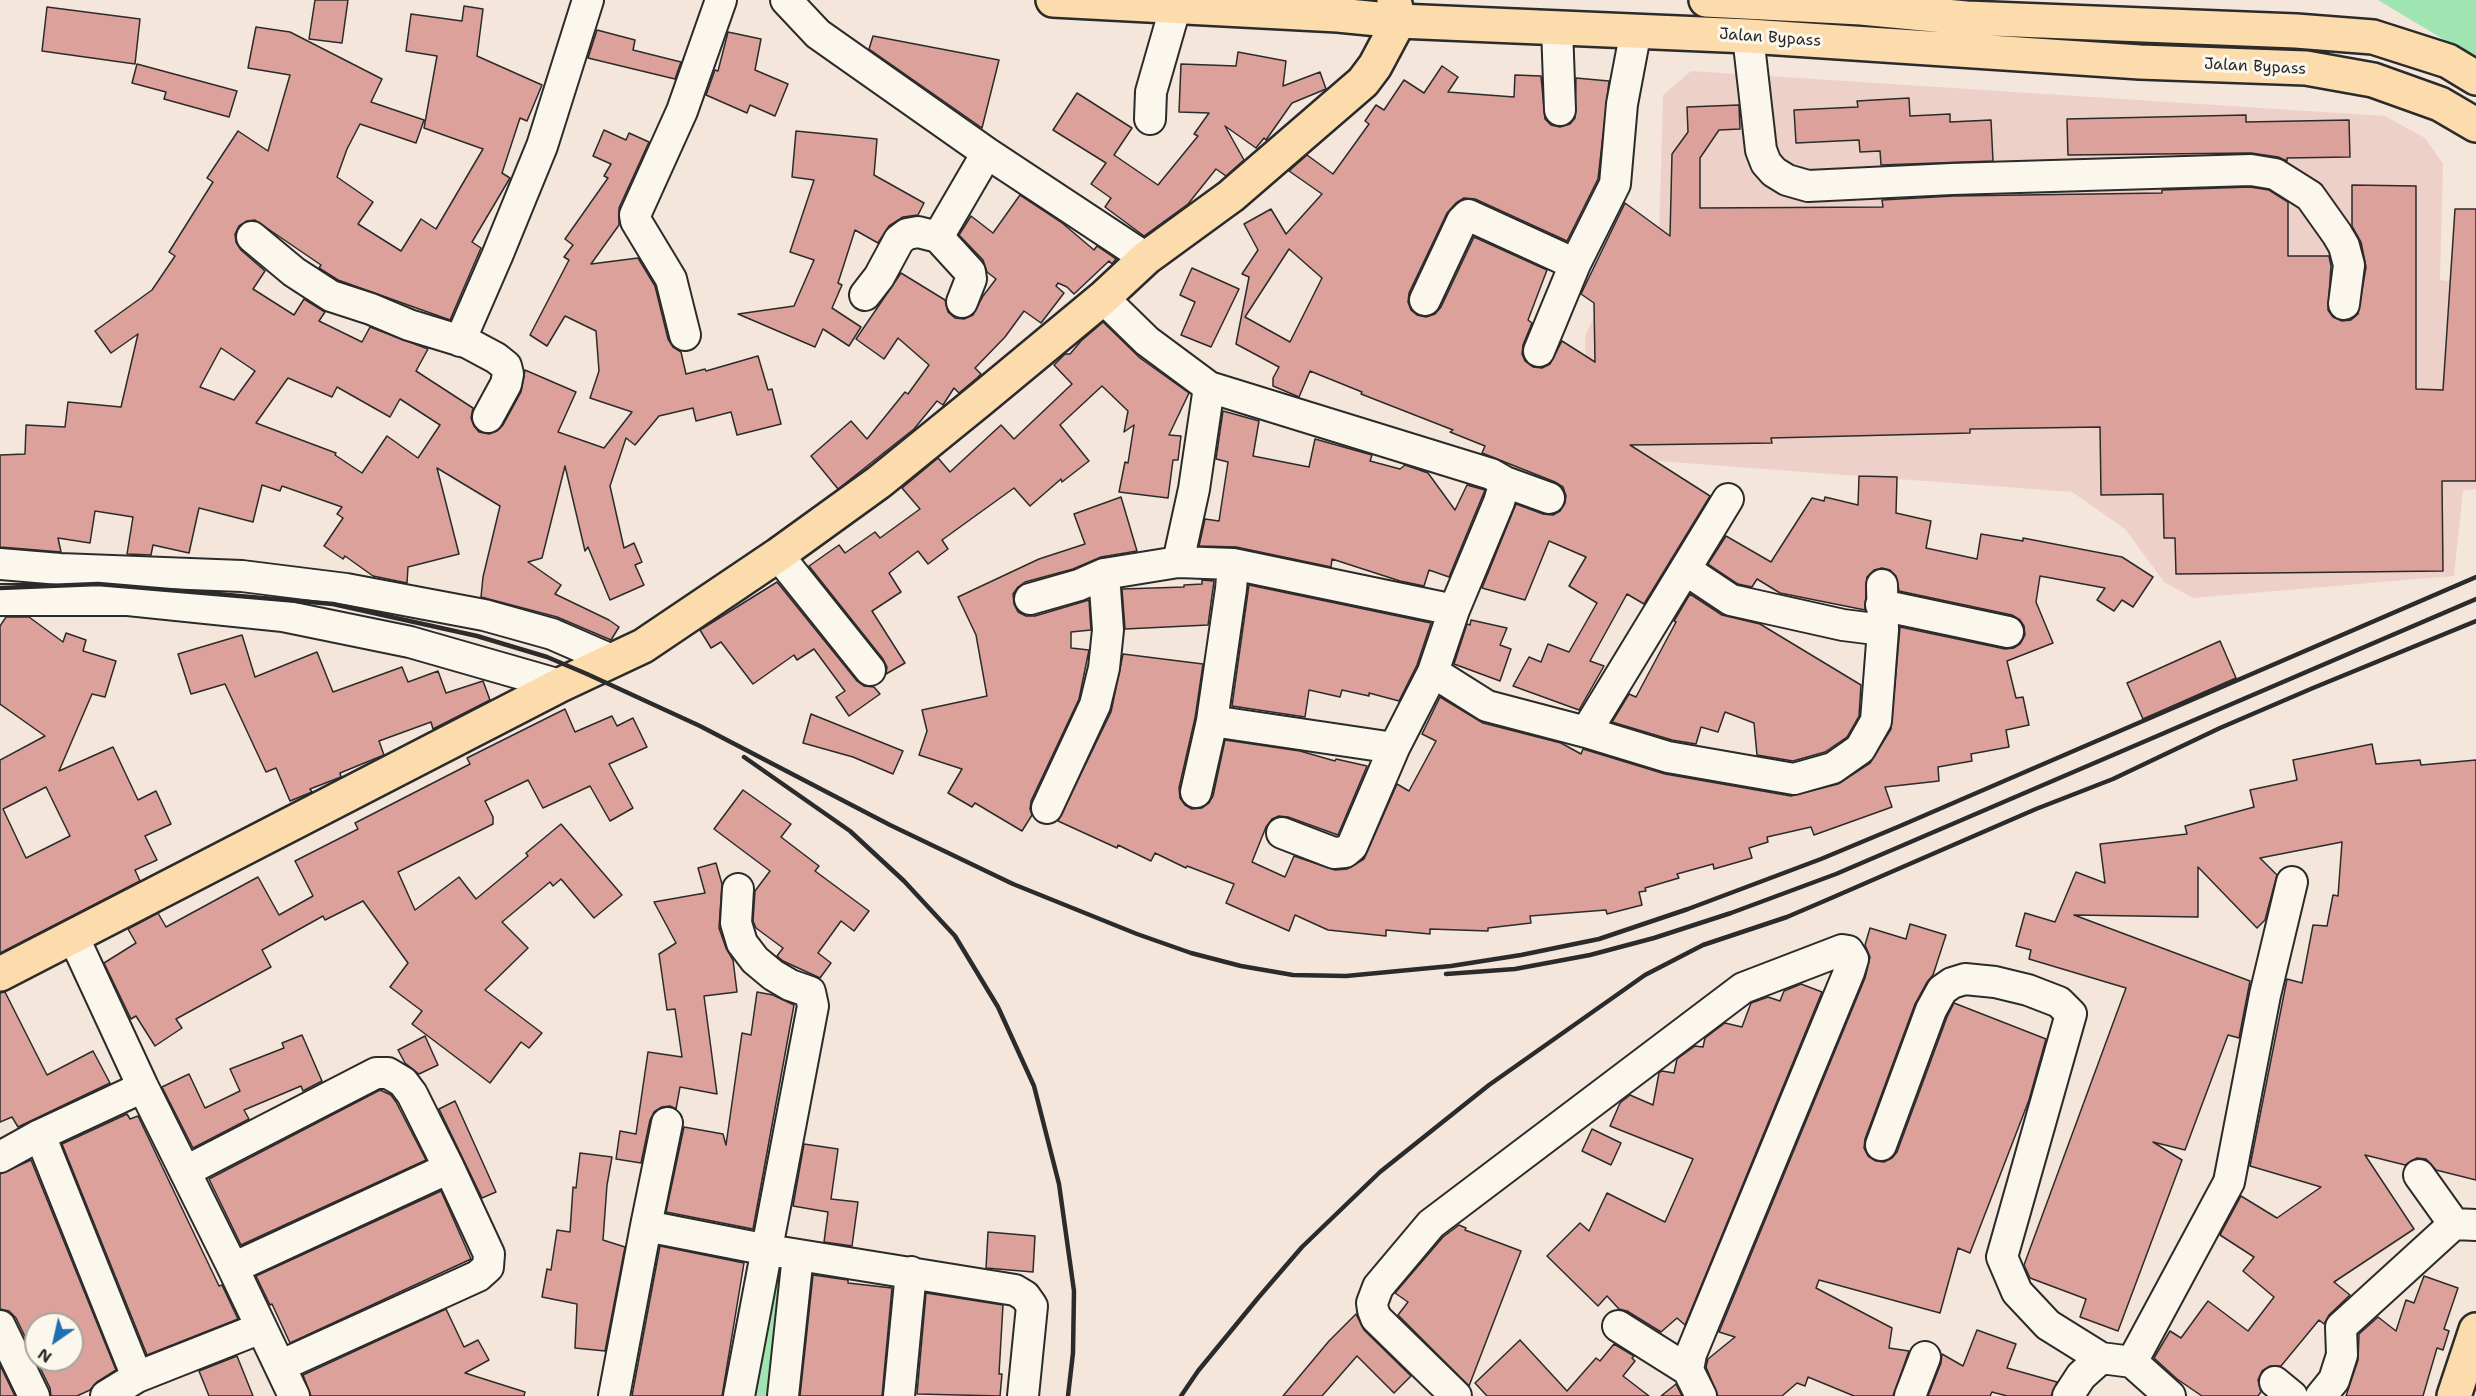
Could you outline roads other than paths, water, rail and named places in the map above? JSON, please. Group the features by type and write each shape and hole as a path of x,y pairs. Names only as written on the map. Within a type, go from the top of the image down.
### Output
{"main road":[{"name":"Jalan Bypass","path":"1053,0 1338,15 1397,10 1557,28 1748,36 2096,59 2317,70 2373,80 2440,104 2476,125"},
{"name":"Jalan Bypass","path":"1706,0 1861,8 1966,9 2097,22 2296,31 2373,37 2448,61 2476,78"},
{"path":"0,974 560,686 643,646 778,555 879,482 1103,298 1146,258 1231,196 1363,82 1375,66 1397,10"},
{"path":"2096,59 2097,22"},
{"path":"2454,1396 2476,1330"}],"street":[{"path":"460,341 542,146 588,0"},
{"path":"685,335 671,279 636,221 635,215 682,111 721,0"},
{"path":"786,0 818,34 987,153 1146,258"},
{"path":"1150,119 1151,92 1176,5"},
{"path":"1557,28 1560,110"},
{"path":"1539,351 1575,264 1615,184 1622,104 1636,30"},
{"path":"1748,36 1761,150 1774,172 1787,180 1808,186 1952,178 2101,176 2252,170 2276,174 2310,196 2344,246 2349,265 2344,304"},
{"path":"938,237 987,153"},
{"path":"1425,300 1462,221 1468,215 1575,264"},
{"path":"865,295 879,277 899,240 907,234 918,232 938,237 970,272 971,279 962,302"},
{"path":"252,237 294,272 331,296 460,341 496,358 506,366 508,374 506,384 488,417"},
{"path":"1103,298 1148,341 1209,387 1491,474 1505,482 1549,498"},
{"path":"1178,562 1194,489 1209,387"},
{"path":"1281,833 1334,853 1345,852 1352,846 1394,748 1433,672 1454,610 1499,502 1505,482"},
{"path":"1586,732 1728,499"},
{"path":"778,555 870,670"},
{"path":"1030,598 1079,585 1104,574 1178,562 1233,564 1454,610"},
{"path":"0,564 60,569 242,576 346,589 484,615 552,634 614,661"},
{"path":"1196,792 1212,722 1233,564"},
{"path":"1686,570 1731,600 1843,625 1882,607 2008,632"},
{"path":"1047,808 1095,705 1100,687 1108,630 1104,574"},
{"path":"0,600 128,600 283,616 410,642 560,686"},
{"path":"1433,672 1487,706 1586,732 1668,757 1794,779 1833,768 1860,749 1876,721 1882,607"},
{"path":"1212,722 1394,748"},
{"path":"2132,1362 2229,1182 2265,995 2292,882"},
{"path":"738,889 736,923 742,943 755,960 773,975 790,985 810,992 813,1006 739,1396"},
{"path":"73,936 143,1087 294,1396"},
{"path":"1456,1396 1376,1318 1373,1310 1372,1303 1378,1287 1431,1224 1743,988 1842,950 1848,951 1853,958 1849,972 1691,1354 1694,1383"},
{"path":"1881,1145 1931,1010 1942,990 1952,983 1965,979 1995,982 2028,990 2059,1002 2071,1014 2001,1257 2017,1292 2048,1325 2101,1358 2132,1362 2170,1396"},
{"path":"186,1171 376,1073 388,1073 403,1082 412,1094 448,1168 489,1254 488,1267 478,1276 280,1366"},
{"path":"0,1157 40,1135 143,1087"},
{"path":"614,1396 667,1123"},
{"path":"40,1135 137,1377"},
{"path":"233,1268 448,1168"},
{"path":"2320,1396 2334,1380 2342,1355 2341,1326 2465,1224 2419,1175"},
{"path":"646,1226 768,1250 1009,1288 1030,1301 1032,1313 1023,1396"},
{"path":"783,1396 798,1255"},
{"path":"899,1396 911,1272"},
{"path":"0,1326 34,1396"},
{"path":"1618,1326 1694,1383"},
{"path":"106,1396 137,1377 261,1328"},
{"path":"1910,1396 1925,1358"},
{"path":"2068,1396 2081,1376 2101,1358"}],"railway":[{"path":"0,588 98,584 333,604 477,636 547,657 587,674 700,726 890,825 1013,884 1137,934 1191,953 1241,966 1293,975 1346,976 1451,966 1521,955 1599,939 1688,909 1821,859 1900,826 2476,577"},
{"path":"1446,974 1515,969 1590,955 1654,938 1731,913 1836,874 2476,599"},
{"path":"1181,1396 1198,1371 1302,1247 1380,1172 1489,1085 1645,975 1703,945 1787,917 2036,809 2113,779 2220,728 2313,688 2476,621"},
{"path":"744,757 850,831 904,881 955,936 998,1007 1034,1086 1059,1184 1074,1291 1073,1353 1068,1396"}]}
